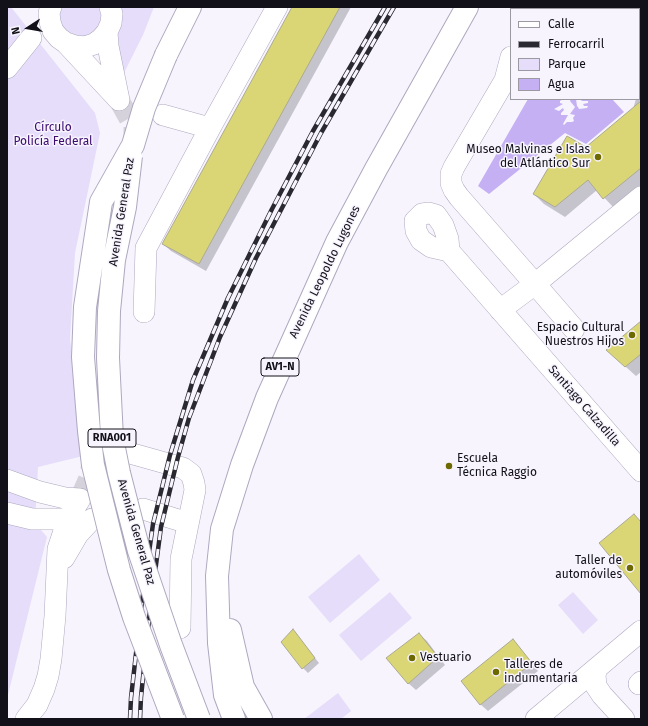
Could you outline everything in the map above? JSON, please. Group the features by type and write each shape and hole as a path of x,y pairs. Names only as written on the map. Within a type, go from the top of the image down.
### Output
{"highway":[{"path":"132,144 144,108 166,55 190,7"},
{"name":"Avenida Leopoldo Lugones","path":"217,576 222,529 242,465 273,384 338,242 376,169 467,7"},
{"name":"Avenida General Paz","path":"132,144 102,202 85,307 83,358 93,465 107,523 119,570 134,617 173,719"},
{"name":"Avenida General Paz","path":"132,144 125,207 114,260 109,311 108,358 112,438 119,473 139,550 173,652 199,719"},
{"path":"217,576 219,643 224,687 225,695 234,719"},
{"path":"217,576 243,688 261,719"}],"street":[{"path":"35,7 51,14 56,34 119,100 108,46 107,32"},
{"path":"66,43 75,46 85,46 94,44 101,39 107,32 111,23 112,14 110,7"},
{"path":"144,312 146,248 277,7"},
{"path":"7,68 31,38"},
{"path":"510,62 505,80 454,166 451,174 451,183 459,197 574,330"},
{"path":"163,116 210,128"},
{"path":"500,310 641,198"},
{"name":"Santiago Calzadilla","path":"449,251 641,472"},
{"path":"126,452 183,468 191,474 195,490 182,559 180,628"},
{"path":"7,480 40,492 65,498 80,499 68,519 58,549 55,616 48,676 44,689 36,705 26,719"},
{"path":"143,510 188,523"},
{"path":"7,513 32,519 68,519"},
{"path":"58,573 68,550 78,534 92,519"},
{"path":"536,719 641,631"},
{"path":"597,668 595,675 596,686 602,695 624,719"}],"green space":[{"name":"Círculo Policía Federal","path":"7,7 11,7 95,113 100,133 75,253 70,339 83,456 38,467 35,523 47,537 7,699"},
{"path":"60,7 104,7 105,19 90,41 62,32 58,10"},
{"path":"117,7 154,7 143,35 122,77 115,19"},
{"path":"359,554 380,580 330,623 308,597"},
{"path":"390,592 412,618 361,661 339,635"},
{"path":"573,592 598,620 583,634 558,605"},
{"path":"338,693 351,711 341,719 304,719"}],"water":[{"path":"527,100 562,100 560,103 563,104 554,109 559,111 563,108 564,110 561,115 568,115 563,124 564,125 567,122 574,121 573,118 575,115 570,114 575,107 570,100 576,100 579,109 587,108 588,106 584,106 583,104 588,103 588,101 581,100 613,100 624,112 586,144 565,133 489,194 478,186"}],"building":[{"path":"292,7 340,7 199,264 162,244"},
{"name":"Museo Malvinas e Islas del Atlántico Sur","path":"641,101 641,168 603,199 588,180 555,207 533,194 567,136 586,147"},
{"name":"Espacio Cultural Nuestros Hijos","path":"641,321 641,354 625,367 606,350"},
{"name":"Taller de automóviles","path":"634,514 641,522 641,594 599,543"},
{"path":"293,629 315,658 302,669 281,642"},
{"name":"Vestuario","path":"419,633 438,657 408,684 386,658"},
{"name":"Talleres de indumentaria","path":"513,639 532,663 480,705 461,681"}],"tunnel":[{"path":"119,100 134,127 134,145"},
{"path":"100,266 112,216 120,194"},
{"path":"80,499 90,476 93,456"}],"railway":[{"path":"130,719 141,609 153,524 170,455 193,380 228,298 272,209 313,131 385,7"},
{"path":"140,719 150,610 161,527 189,418 220,337 256,258 321,133 394,7"}],"place":[{"name":"Museo Malvinas e Islas del Atlántico Sur","path":"598,157"},
{"name":"Espacio Cultural Nuestros Hijos","path":"632,335"},
{"name":"Escuela Técnica Raggio","path":"449,466"},
{"name":"Taller de automóviles","path":"630,568"},
{"name":"Vestuario","path":"412,658"},
{"name":"Talleres de indumentaria","path":"496,672"}]}
